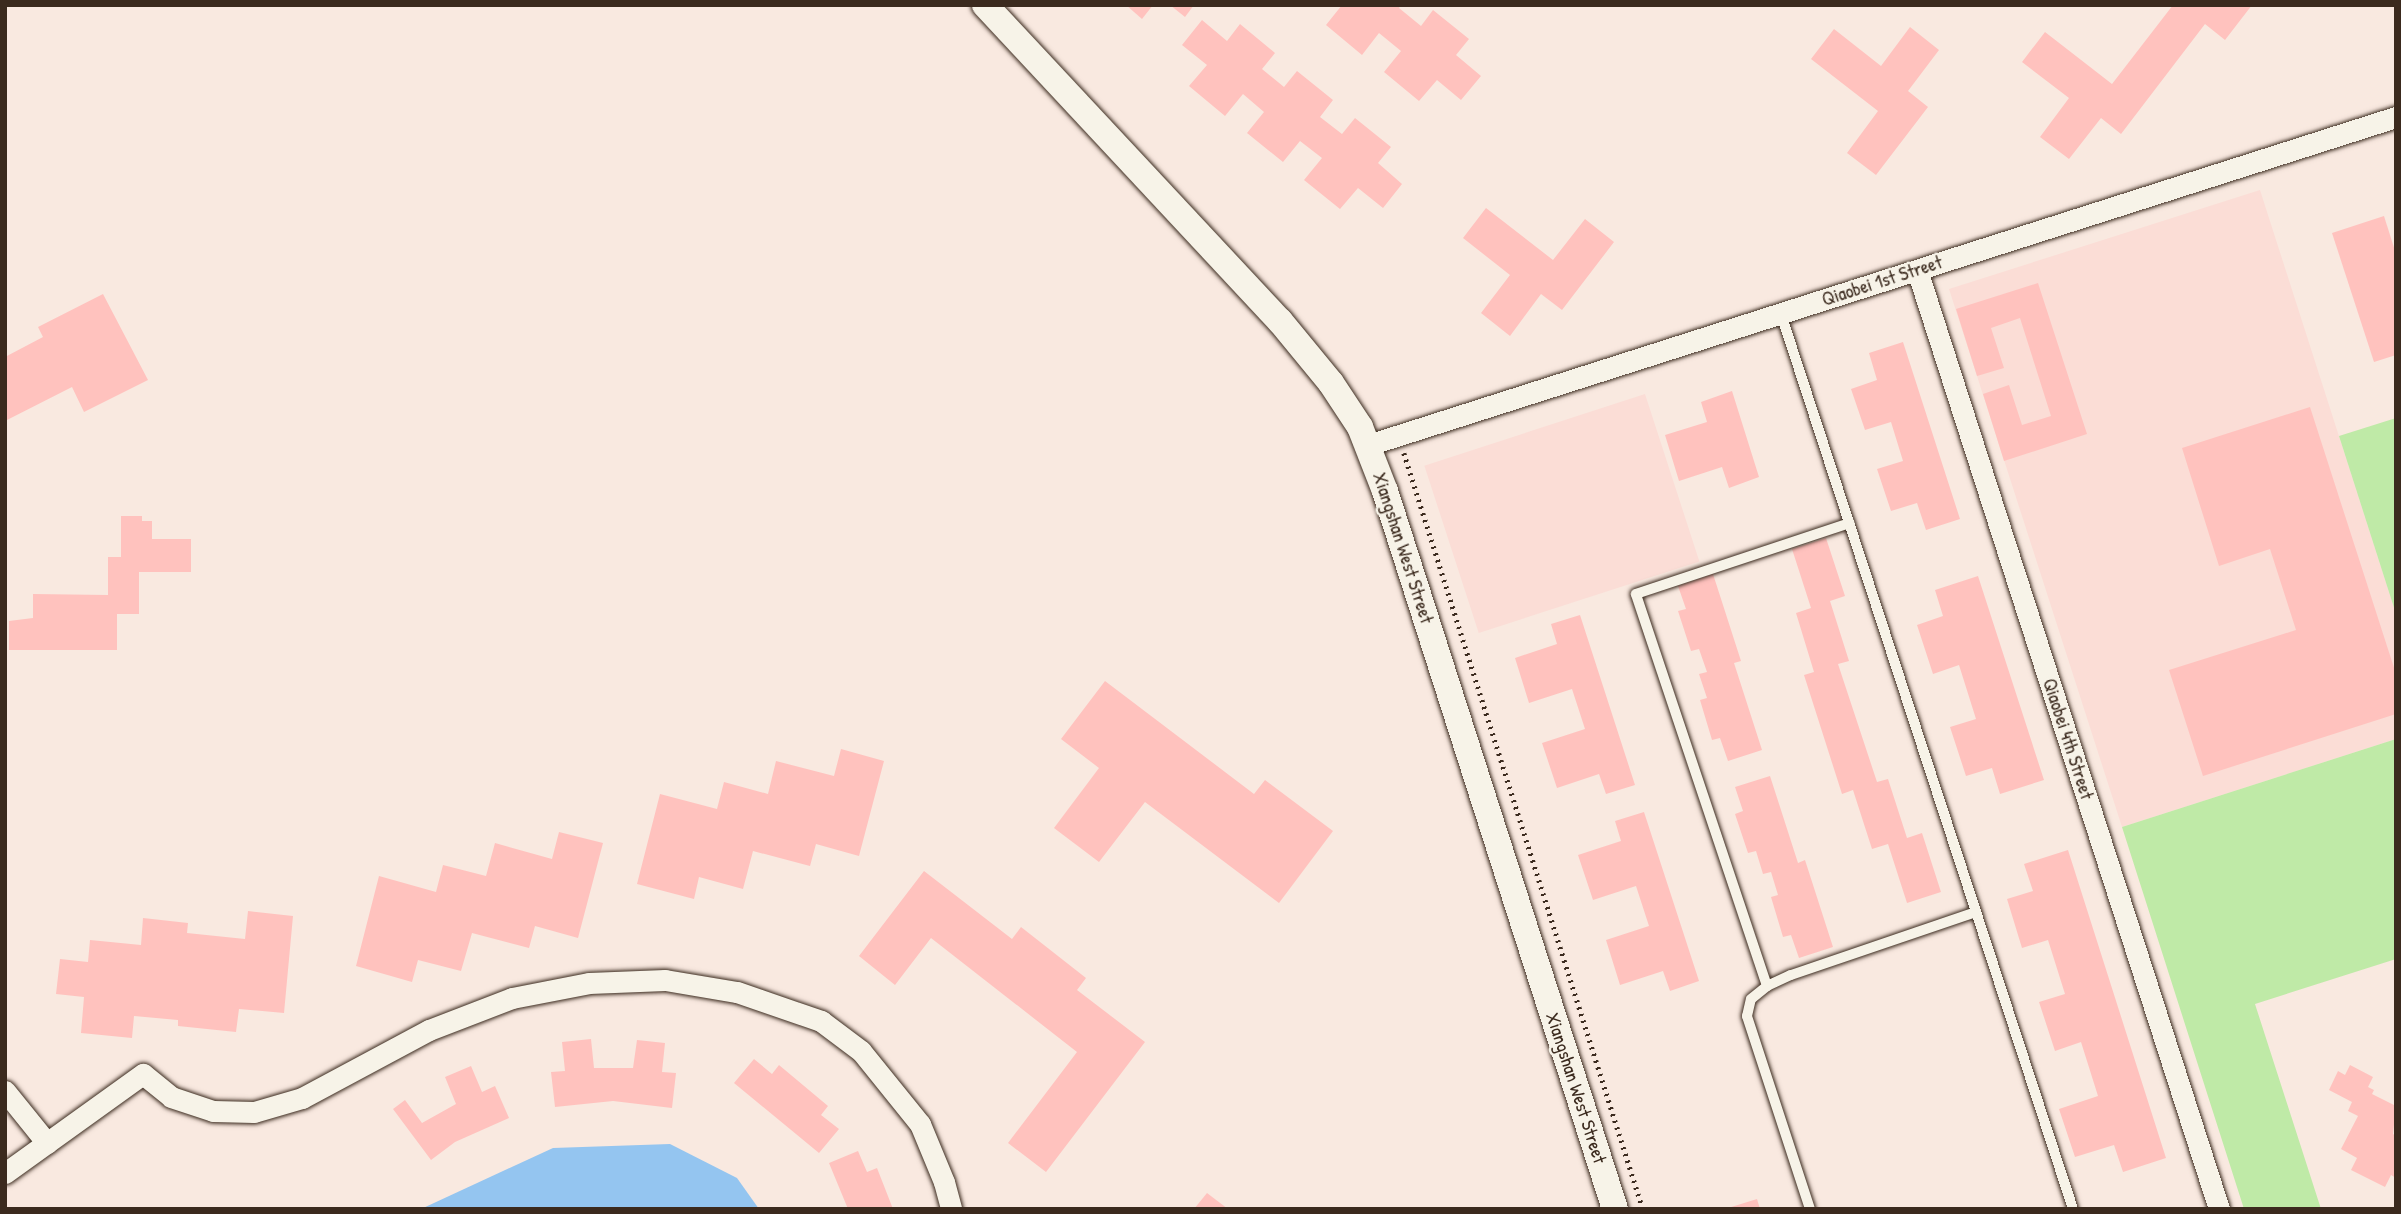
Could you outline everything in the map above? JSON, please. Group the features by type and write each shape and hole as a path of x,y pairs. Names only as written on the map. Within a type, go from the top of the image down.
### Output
{"street":[{"name":"Xiangshan West Street","path":"985,5 1313,358 1347,405 1368,445 1615,1209"},
{"name":"Qiaobei 1st Street","path":"1368,445 2396,117"},
{"name":"Qiaobei 4th Street","path":"1917,270 2219,1209"},
{"path":"5,1173 143,1074 171,1097 213,1111 254,1112 302,1097 429,1030 512,998 589,983 665,980 737,992 821,1021 861,1051 893,1087 920,1124 944,1182 951,1209"},
{"path":"5,1091 47,1143"}],"lane":[{"path":"1781,314 2073,1209"},
{"path":"1767,986 1636,594 1849,523"},
{"path":"1810,1209 1747,1016 1751,999 1767,986 1791,975 1976,912"}],"path":[{"path":"1398,435 1643,1209"}],"shaded area":[{"path":"2260,190 2396,614 2396,739 2122,827 1949,289"},
{"path":"1645,394 1699,561 1479,633 1424,466"}],"green space":[{"path":"2396,418 2396,614 2339,436"},
{"path":"2396,739 2396,959 2255,1004 2321,1209 2244,1209 2122,827"}],"water":[{"path":"670,1144 737,1178 759,1209 421,1209 553,1148"}],"building":[{"path":"1126,5 1153,5 1142,19"},
{"path":"1170,5 1194,5 1185,17"},
{"path":"1342,5 1401,5 1399,8 1421,26 1433,10 1469,39 1456,55 1481,76 1461,100 1437,80 1419,101 1384,72 1401,51 1379,33 1362,55 1326,25"},
{"path":"2173,5 2252,5 2225,40 2205,24 2121,134 2101,118 2069,159 2040,137 2069,98 2022,62 2045,32 2112,84"},
{"path":"1202,20 1227,41 1240,24 1275,53 1262,69 1284,87 1297,71 1333,100 1320,117 1342,134 1355,118 1391,147 1378,163 1402,184 1383,208 1358,188 1340,209 1304,180 1322,158 1300,141 1283,162 1247,133 1264,112 1243,94 1225,116 1189,86 1207,65 1182,45"},
{"path":"1910,27 1939,50 1908,91 1928,107 1876,175 1847,153 1878,111 1811,59 1834,29 1881,66"},
{"path":"1486,208 1553,260 1585,219 1614,242 1562,310 1541,294 1510,336 1481,313 1510,275 1463,238"},
{"path":"2384,216 2396,254 2396,355 2374,362 2332,233"},
{"path":"2038,283 2087,434 2004,461 1983,394 2009,385 2022,425 2051,416 2020,318 1991,328 2004,368 1977,376 1956,309"},
{"path":"103,294 148,380 84,412 72,387 5,421 5,357 43,337 38,327"},
{"path":"1903,342 1960,519 1926,530 1917,503 1891,511 1877,469 1903,461 1891,422 1865,430 1851,389 1877,380 1869,353"},
{"path":"1732,391 1759,477 1729,488 1722,467 1679,481 1665,435 1707,422 1701,402"},
{"path":"2310,407 2396,674 2396,714 2203,776 2169,670 2296,630 2270,549 2219,566 2182,448"},
{"path":"121,516 142,516 142,521 152,521 152,539 191,539 191,572 139,572 139,614 117,614 117,650 9,650 9,621 33,618 33,594 108,595 108,557 121,557"},
{"path":"1826,538 1845,596 1830,601 1849,661 1838,664 1877,782 1888,779 1907,838 1922,833 1941,892 1907,903 1888,844 1872,849 1853,790 1842,794 1804,675 1814,672 1796,613 1811,608 1792,549"},
{"path":"1713,574 1741,661 1734,663 1762,750 1728,761 1720,738 1712,740 1700,700 1707,698 1699,674 1707,672 1699,649 1691,651 1678,611 1686,609 1678,586"},
{"path":"1978,576 2044,780 2000,794 1992,768 1966,776 1950,727 1976,719 1959,665 1933,674 1917,625 1943,616 1935,590"},
{"path":"1580,615 1635,785 1606,794 1599,774 1557,788 1542,743 1585,729 1572,689 1529,703 1515,658 1557,644 1551,624"},
{"path":"1105,681 1254,794 1265,780 1333,831 1279,903 1145,802 1099,862 1054,828 1099,768 1061,739"},
{"path":"841,749 884,761 859,856 816,844 810,866 753,851 743,889 699,877 694,899 637,884 660,794 717,809 724,782 768,794 776,761 834,776"},
{"path":"1770,776 1798,863 1805,860 1833,947 1799,958 1791,935 1783,937 1771,897 1778,895 1771,872 1763,874 1756,851 1748,853 1735,814 1743,811 1735,787"},
{"path":"1644,812 1699,981 1670,991 1663,971 1620,985 1606,940 1649,926 1636,886 1593,900 1578,855 1621,841 1615,821"},
{"path":"559,832 603,843 578,938 535,926 529,948 472,933 461,971 418,960 412,982 356,966 379,876 436,892 443,865 486,876 495,843 552,859"},
{"path":"2068,850 2166,1158 2123,1172 2114,1145 2075,1157 2059,1109 2098,1096 2081,1042 2055,1051 2039,1002 2065,994 2048,940 2022,948 2007,899 2033,891 2024,864"},
{"path":"924,871 1012,939 1021,927 1086,978 1077,990 1145,1042 1046,1172 1008,1143 1077,1052 931,938 895,985 859,956"},
{"path":"248,911 293,916 284,1013 239,1009 236,1032 178,1026 178,1020 134,1016 132,1038 81,1033 84,997 56,994 60,959 88,962 90,940 141,945 143,918 188,923 187,933 245,939"},
{"path":"591,1039 594,1068 633,1068 637,1040 665,1043 662,1072 676,1073 672,1108 613,1101 555,1107 551,1072 565,1071 562,1042"},
{"path":"754,1059 772,1074 779,1065 828,1106 821,1115 839,1129 819,1153 734,1083"},
{"path":"2350,1065 2373,1077 2368,1087 2374,1090 2372,1094 2396,1106 2393,1134 2396,1136 2396,1178 2391,1175 2385,1187 2351,1170 2357,1158 2341,1149 2358,1116 2348,1111 2352,1102 2329,1090 2338,1071 2345,1075"},
{"path":"471,1066 482,1092 495,1086 509,1118 455,1142 431,1160 393,1109 405,1100 422,1123 456,1104 445,1077"},
{"path":"858,1151 867,1172 877,1168 893,1209 848,1209 829,1163"},
{"path":"1207,1193 1228,1209 1194,1209"},
{"path":"1757,1199 1760,1209 1728,1209 1728,1208"}]}
